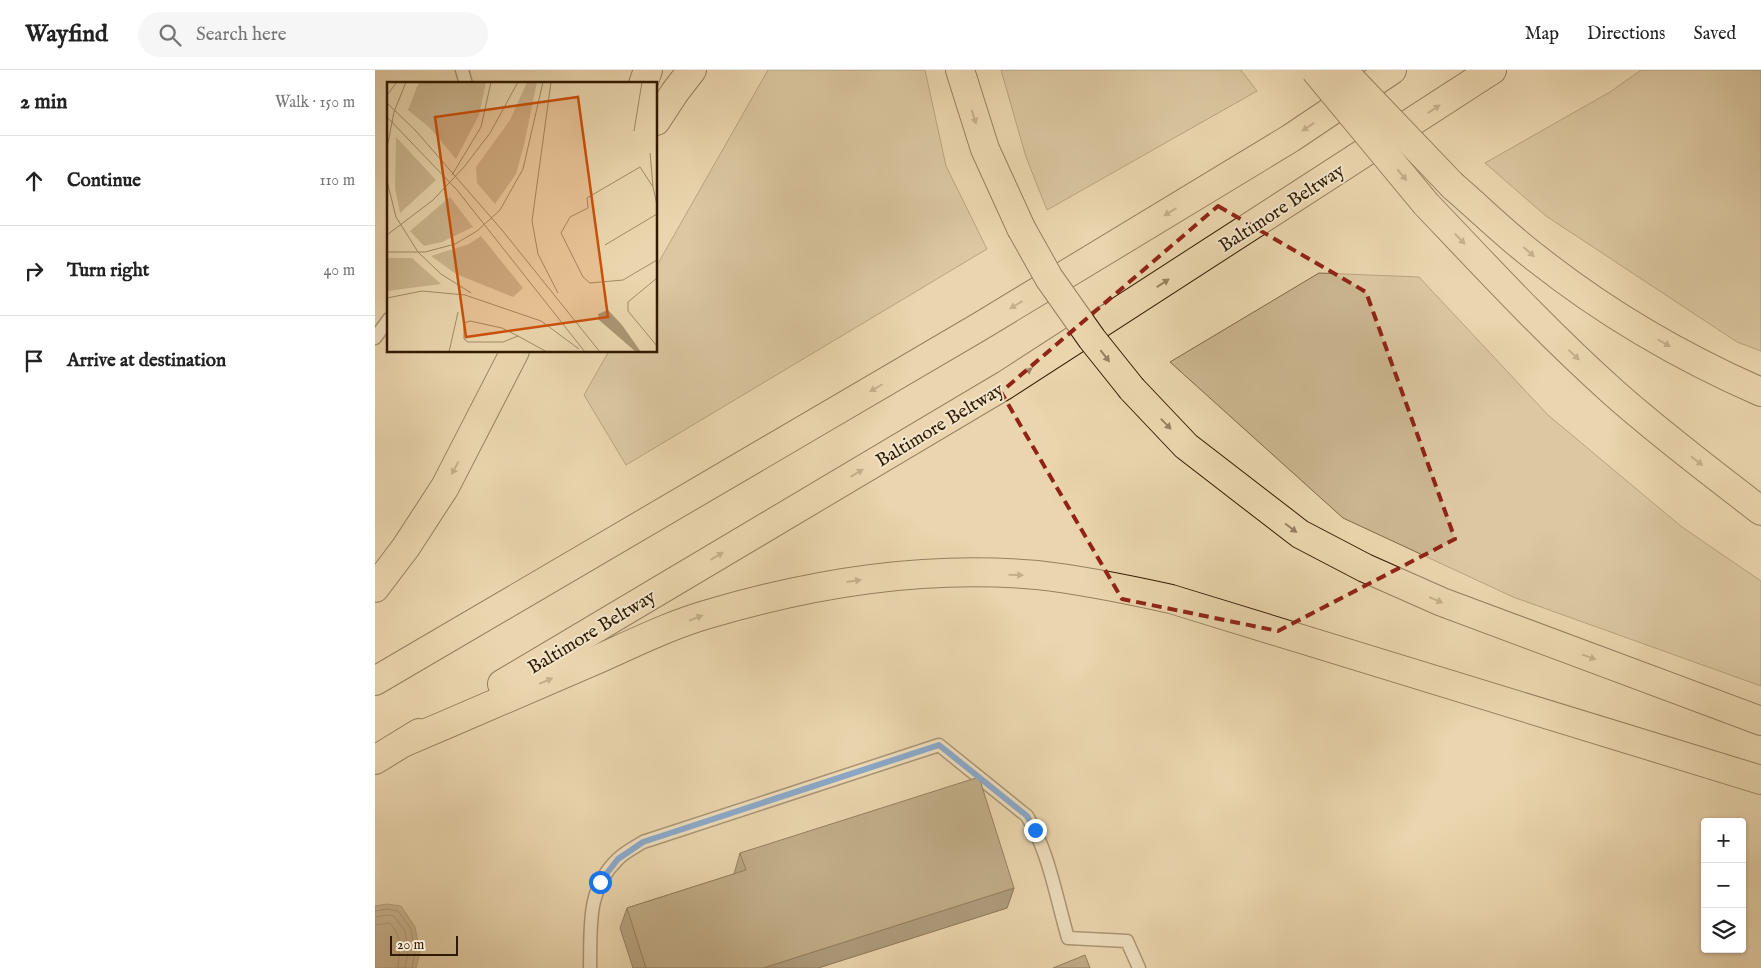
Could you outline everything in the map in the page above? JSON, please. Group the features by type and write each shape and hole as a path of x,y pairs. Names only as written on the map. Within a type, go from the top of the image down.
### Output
{"highway":[{"path":"644,82 648,70"},
{"path":"657,119 692,70"},
{"path":"961,70 985,149 1021,228 1049,278 1092,339 1132,389 1186,446 1300,534 1365,568 1442,602 1761,721"},
{"path":"1315,70 1426,204 1519,302 1613,392 1761,511"},
{"path":"1342,70 1453,186 1536,258 1598,303 1661,343 1732,380 1761,392"},
{"path":"375,681 979,327 1291,138 1392,70"},
{"name":"Baltimore Beltway","path":"375,760 1005,385 1492,70"},
{"path":"375,588 406,547 445,487 514,352"},
{"path":"478,425 519,352"},
{"path":"405,742 665,630 710,613 825,585 895,575 958,572 1035,575 1104,584 1171,598 1761,780"}],"lane":[{"path":"375,338 387,322"},
{"path":"590,968 592,906 600,882 618,859 643,842 939,745 1027,816 1042,849 1068,938 1127,941 1139,968"}],"highlighted area":[{"path":"1218,206 1366,292 1455,539 1278,631 1122,599 1001,392"}],"shaded area":[{"path":"768,70 925,70 946,166 987,249 626,465 584,395 608,352 657,352 657,265"},
{"path":"1001,70 1241,70 1257,91 1047,210 1026,157"},
{"path":"1641,70 1761,70 1761,351 1737,342 1546,216 1485,163 1610,92"},
{"path":"1319,273 1419,277 1548,415 1682,527 1761,581 1761,686 1513,597 1343,518 1170,362"}],"water":[{"path":"387,904 401,906 415,927 420,952 416,968 375,968 375,906"}],"building":[{"path":"979,777 1014,888 763,968 646,968 627,908 746,870 740,853"},
{"path":"1085,955 1090,968 1053,968"}],"route":[{"path":"600,882 618,859 643,842 939,745 1027,816 1035,830"}]}
